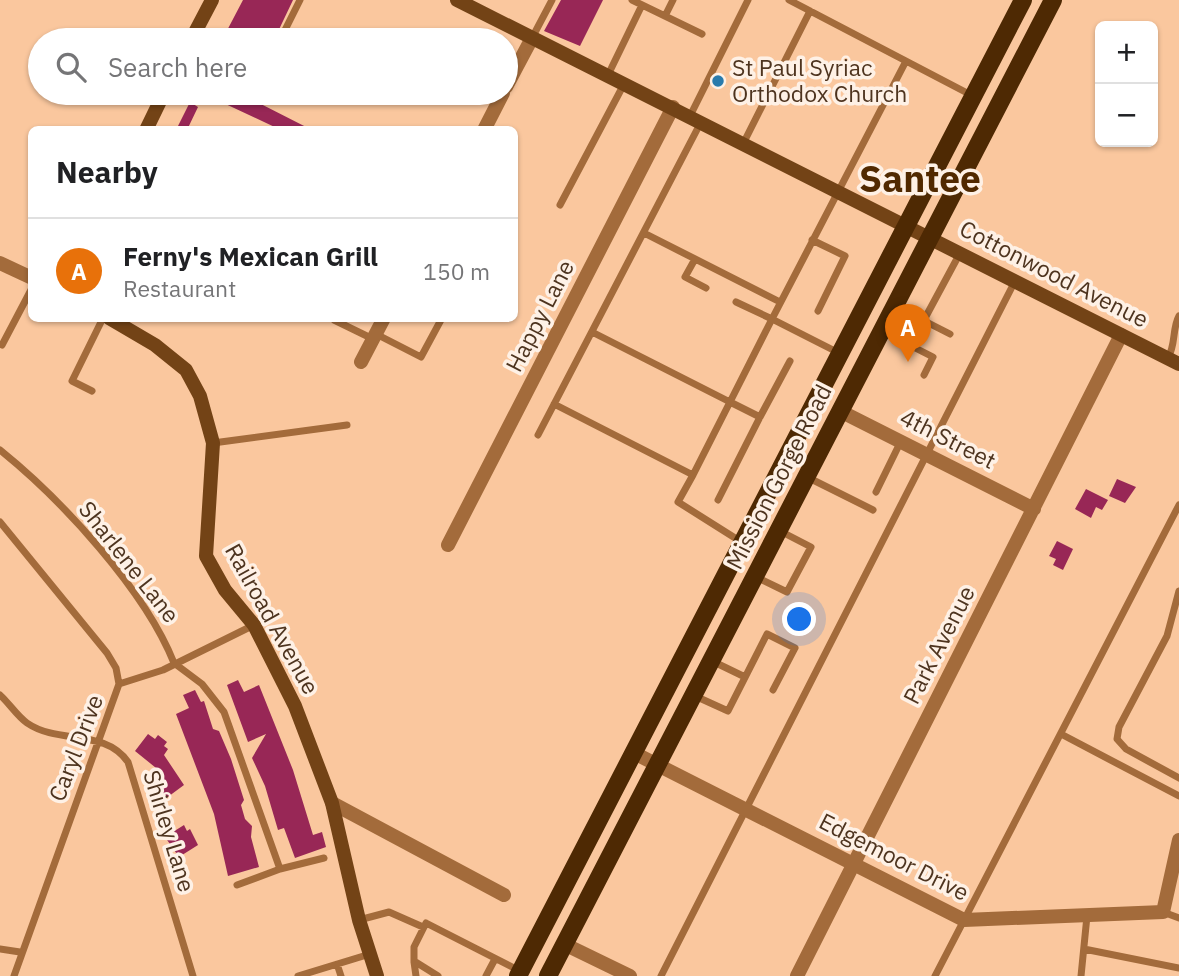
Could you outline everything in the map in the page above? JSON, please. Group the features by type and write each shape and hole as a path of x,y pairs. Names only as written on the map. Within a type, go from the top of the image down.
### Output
{"main road":[{"name":"Mission Gorge Road","path":"548,976 1053,0"},
{"name":"Mission Gorge Road","path":"519,974 908,225 974,96 1018,2"}],"street":[{"path":"197,28 212,0"},
{"name":"Cottonwood Avenue","path":"457,0 512,28"},
{"name":"Cottonwood Avenue","path":"518,31 744,142 1173,361"},
{"path":"518,64 532,38"},
{"path":"148,126 158,105"},
{"path":"486,126 497,105"},
{"name":"Happy Lane","path":"449,545 673,107"},
{"path":"0,263 28,276"},
{"name":"Railroad Avenue","path":"116,322 155,345 186,370 200,397 213,443 206,556 225,590 254,625 295,706 332,803 359,920 377,976"},
{"path":"361,362 382,322"},
{"name":"Park Avenue","path":"797,976 1121,335"},
{"name":"4th Street","path":"840,411 1034,509"},
{"name":"Edgemoor Drive","path":"634,752 964,920 1163,912"},
{"path":"332,803 504,895"},
{"path":"1163,912 1179,840"},
{"path":"564,944 630,976"}],"lane":[{"path":"286,28 300,0"},
{"path":"532,38 552,0"},
{"path":"632,0 666,14 702,34"},
{"path":"666,14 673,0"},
{"path":"538,435 644,233 748,0"},
{"path":"789,0 974,96"},
{"path":"608,75 642,5"},
{"path":"744,142 810,11"},
{"path":"743,543 678,502 906,61"},
{"path":"560,205 625,83"},
{"path":"644,233 780,302"},
{"path":"812,240 845,256 818,311"},
{"path":"924,320 961,252"},
{"path":"695,259 685,277 706,288"},
{"path":"661,976 925,453 1016,280"},
{"path":"2,345 28,296"},
{"path":"736,302 841,354"},
{"path":"894,306 950,334"},
{"path":"1173,361 1175,323 1179,316"},
{"path":"92,391 72,381 101,322"},
{"path":"339,322 421,357 440,322"},
{"path":"881,331 933,357 924,374"},
{"path":"592,332 760,417"},
{"path":"718,500 790,361"},
{"path":"554,404 693,475"},
{"path":"213,443 346,425"},
{"path":"876,492 902,441"},
{"name":"Sharlene Lane","path":"0,450 43,488 84,532 132,591 165,639 174,663"},
{"path":"807,477 873,510"},
{"path":"935,976 1179,505"},
{"name":"Caryl Drive","path":"0,522 107,653 116,668 119,684 20,952 14,976"},
{"path":"755,577 787,592 811,547 779,530"},
{"path":"1179,591 1167,636 1119,727 1117,739 1126,749 1179,778"},
{"path":"119,684 163,670 254,625"},
{"path":"694,696 728,711 767,634 794,648 773,690"},
{"path":"712,661 746,677"},
{"path":"174,663 202,684 224,712 280,869"},
{"name":"Shirley Lane","path":"0,695 28,723 46,730 100,741 120,751 128,762 193,976"},
{"path":"1061,734 1179,796"},
{"path":"237,884 324,858"},
{"path":"359,920 389,912 423,927"},
{"path":"1163,912 1179,918"},
{"path":"1081,976 1087,915"},
{"path":"416,976 414,947 426,923 519,974"},
{"path":"0,949 20,952"},
{"path":"1083,949 1179,968"},
{"path":"298,976 370,954"},
{"path":"486,976 495,959"},
{"path":"414,961 438,976"},
{"path":"337,964 341,976"}],"building":[{"path":"243,0 293,0 280,28 228,28"},
{"path":"561,0 603,0 580,46 544,31"},
{"path":"188,105 198,107 189,126 178,126"},
{"path":"228,105 263,105 304,126 272,126"},
{"path":"1117,479 1136,487 1125,503 1109,496"},
{"path":"1086,489 1108,500 1102,510 1096,507 1091,518 1075,509"},
{"path":"1057,541 1073,549 1063,570 1053,565 1056,559 1049,556"},
{"path":"238,680 244,692 259,685 293,770 313,835 322,832 326,847 295,858 284,828 278,830 265,786 252,758 266,734 248,742 227,685"},
{"path":"195,690 201,702 204,701 213,729 219,731 231,759 244,800 241,805 245,819 252,826 251,837 259,867 228,876 214,814 176,714 189,708 183,695"},
{"path":"148,734 155,739 158,735 167,742 164,746 168,749 164,755 184,785 161,802 147,781 161,772 135,751"},
{"path":"184,825 187,831 190,829 198,845 179,857 165,837"}],"place":[{"name":"St Paul Syriac Orthodox Church","path":"718,81"},
{"name":"Ferny's Mexican Grill","path":"908,362"}],"district":[{"name":"Santee","path":"920,179"}]}
